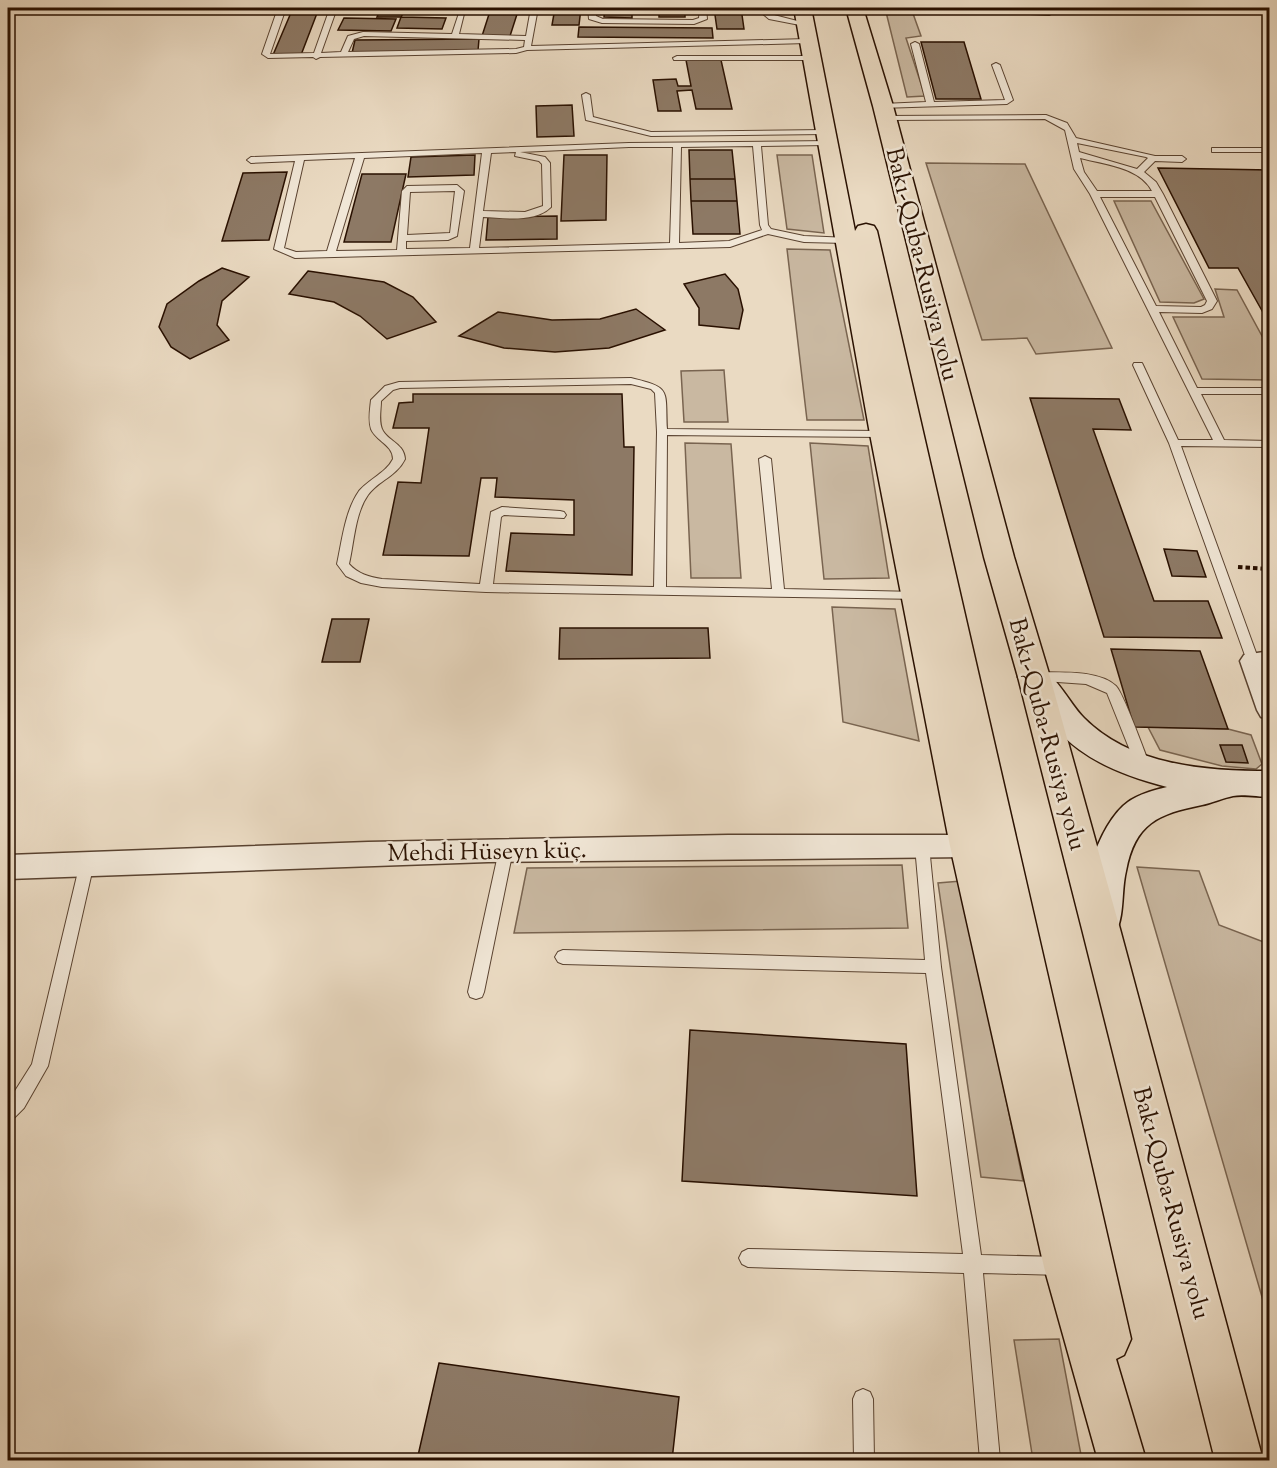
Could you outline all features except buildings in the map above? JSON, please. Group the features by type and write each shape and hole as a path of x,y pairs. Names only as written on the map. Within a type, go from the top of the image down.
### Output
{"highway":[{"name":"Bakı-Quba-Rusiya yolu","path":"854,8 883,107 999,557 1034,677 1101,929 1239,1461"},
{"path":"871,8 879,45 883,107"},
{"path":"809,27 826,137 883,434 968,846 1066,1266 1122,1461"},
{"name":"Bakı-Quba-Rusiya yolu","path":"809,27 1134,1461"}],"street":[{"path":"1261,661 1269,710"},
{"path":"1034,677 1083,736 1132,765 1253,784"},
{"path":"1101,929 1104,884 1111,854 1124,827 1154,803 1253,784"},
{"name":"Mehdi Hüseyn küç.","path":"8,867 721,845 968,846"}],"lane":[{"path":"282,8 266,54 274,57 501,52 527,48 809,27"},
{"path":"316,57 333,8"},
{"path":"527,48 535,8"},
{"path":"592,8 592,17 595,20 644,18 700,21 703,19 702,8"},
{"path":"766,8 767,14 772,17 809,27"},
{"path":"957,8 1049,13"},
{"path":"415,9 463,11 456,36"},
{"path":"677,58 809,27"},
{"path":"344,56 351,38 357,35 529,38"},
{"path":"915,44 931,105"},
{"path":"883,107 1007,102 1009,100 996,65"},
{"path":"586,95 589,118 641,133 826,137"},
{"path":"883,107 1046,117 1062,124 1075,140 1077,166 1094,194 1220,443"},
{"path":"251,160 516,149 756,144 826,137"},
{"path":"1075,140 1142,153 1153,158 1182,159"},
{"path":"674,246 677,144"},
{"path":"756,144 764,225 767,231"},
{"path":"479,214 532,215 542,213 547,207 546,163 542,159 517,154 516,149"},
{"path":"474,250 487,150"},
{"path":"1215,150 1269,150"},
{"path":"1076,154 1139,172 1153,184 1212,301 1209,307 1202,310 1153,309"},
{"path":"330,254 360,156"},
{"path":"300,158 279,249 295,255 730,244 767,231 804,239 846,240"},
{"path":"1139,172 1153,158"},
{"path":"401,252 402,238 407,189 458,188 460,191 454,234 440,238 402,238"},
{"path":"1094,194 1159,195"},
{"path":"1138,365 1174,443 1220,566 1261,661"},
{"path":"660,590 662,432 660,393 655,387 645,382 631,381 399,385 389,388 376,400 375,427 380,436 397,450 399,459 397,464 362,495 343,564 350,573 365,580 382,583 486,588 917,596"},
{"path":"1194,391 1269,391"},
{"path":"662,432 883,434"},
{"path":"1174,443 1269,444"},
{"path":"765,459 778,593"},
{"path":"486,588 495,515 502,511 560,515"},
{"path":"1034,677 1095,680 1105,683 1112,690 1144,768"},
{"path":"922,846 933,967 973,1265 990,1461"},
{"path":"476,992 506,850"},
{"path":"8,1113 18,1103 40,1066 87,863"},
{"path":"563,957 933,967"},
{"path":"748,1258 1066,1266"},
{"path":"863,1399 864,1461"}],"path":[{"path":"1220,566 1269,569"}],"shaded area":[{"path":"885,8 911,8 921,36 906,38 925,96 907,97"},
{"path":"777,155 812,155 824,233 787,229"},
{"path":"926,163 1025,164 1112,348 1036,354 1027,338 982,340"},
{"path":"1114,201 1151,201 1204,299 1194,303 1160,302"},
{"path":"787,249 830,250 864,420 807,420"},
{"path":"1215,289 1237,290 1269,349 1269,380 1202,379 1173,317 1224,317"},
{"path":"724,370 728,422 684,422 681,371"},
{"path":"685,443 731,444 741,578 691,578"},
{"path":"810,443 868,446 889,578 824,579"},
{"path":"832,607 895,609 919,741 843,722"},
{"path":"1148,727 1228,729 1251,735 1262,764 1256,769 1222,766 1160,750"},
{"path":"902,865 908,928 514,933 527,868"},
{"path":"1137,867 1199,871 1219,925 1269,944 1269,1321"},
{"path":"961,881 1023,1181 981,1177 938,883"},
{"path":"1059,1339 1082,1460 1033,1460 1014,1340"}]}
